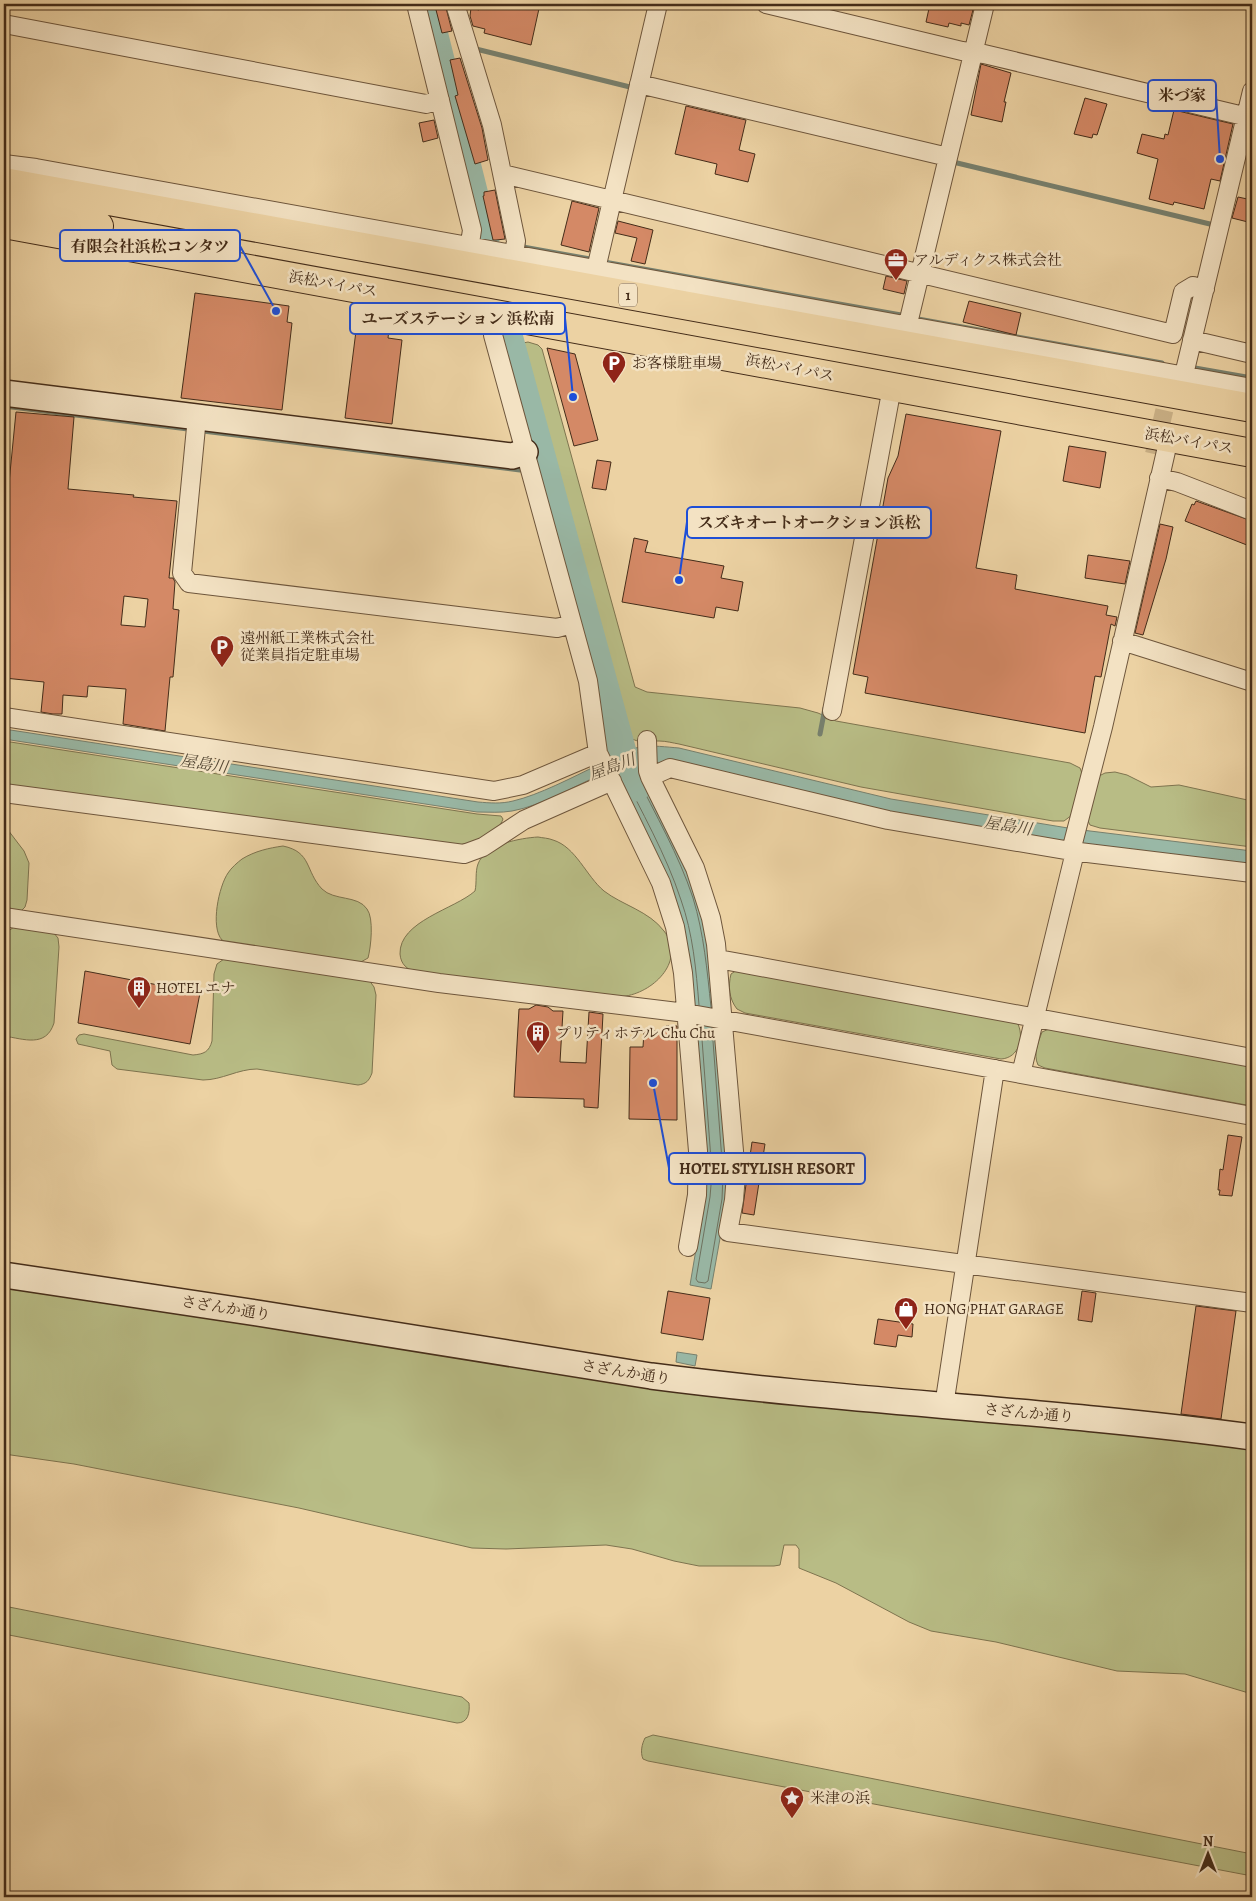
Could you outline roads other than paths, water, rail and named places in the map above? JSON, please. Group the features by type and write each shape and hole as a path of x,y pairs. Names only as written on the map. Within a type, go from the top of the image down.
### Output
{"highway":[{"name":"1","path":"4,170 906,335 1179,378 1250,403"},
{"path":"4,199 124,233 191,258"},
{"name":"浜松バイパス","path":"4,224 892,387 1161,446 1252,453"}],"street":[{"path":"416,4 472,230 468,256 514,254 536,268 596,269 906,335 985,4"},
{"path":"455,4 488,108 516,241 514,254"},
{"path":"596,269 658,4"},
{"path":"766,4 1249,117"},
{"path":"4,24 426,104 440,100"},
{"path":"639,84 948,158"},
{"path":"1179,378 1192,340 1249,117 1252,91"},
{"path":"503,174 1173,334 1183,292 1193,286 1203,294"},
{"path":"1179,378 1191,297 1203,294"},
{"path":"497,314 493,335 588,680 599,756 661,883 669,905 680,950 690,1013 698,1174 697,1195 688,1247"},
{"path":"1192,340 1252,354"},
{"path":"832,711 843,688 892,387"},
{"path":"4,393 512,456 525,452"},
{"path":"197,417 182,573 189,583 557,628 572,624"},
{"path":"1021,1074 1077,825 1103,727 1160,478 1161,446"},
{"path":"1150,521 1139,519 1161,446"},
{"path":"1160,478 1177,482 1252,511"},
{"path":"1122,641 1252,682"},
{"path":"4,717 494,791 523,785 599,756"},
{"path":"647,741 649,772 698,877 711,918 718,959 721,1019 736,1174 734,1200 728,1232 1252,1303"},
{"path":"649,772 670,768 888,820 1072,851 1252,873"},
{"path":"4,793 464,854 483,847 524,820 610,779"},
{"path":"4,917 439,983 690,1013 1252,1116"},
{"path":"718,959 1252,1058"},
{"path":"944,1406 995,1069"},
{"name":"さざんか通り","path":"4,1275 249,1311 651,1376 812,1395 1134,1423 1252,1437"}],"water":[{"name":"屋島川","path":"4,729 491,803 509,802 534,795 634,748 659,746 679,748 891,799 1074,829 1252,851 1252,866 1072,844 888,813 676,762 642,765 697,895 709,945 728,1150 727,1199 711,1289 690,1285 707,1174 691,972 683,925 668,880 604,773 535,805 504,812 477,812 4,739"},
{"path":"677,1352 697,1355 695,1366 676,1362"}],"waterway":[{"path":"426,4 485,239"},
{"path":"476,49 634,88"},
{"path":"953,162 1214,225"},
{"path":"523,243 523,247 590,259"},
{"path":"604,262 901,315"},
{"path":"918,319 1162,363"},
{"name":"屋島川","path":"509,339 624,759 636,787"},
{"path":"1195,368 1252,378"},
{"path":"4,406 188,429"},
{"path":"203,431 520,470"},
{"path":"541,473 546,473"},
{"path":"820,734 825,708"}],"tunnel":[{"path":"1154,454 1175,365"}],"place":[{"name":"米づ家","path":"1220,159"},
{"name":"アルディクス株式会社","path":"896,281"},
{"name":"有限会社浜松コンタツ","path":"276,311"},
{"name":"お客様駐車場","path":"614,384"},
{"name":"ユーズステーション 浜松南","path":"573,397"},
{"name":"スズキオートオークション浜松","path":"679,580"},
{"name":"遠州紙工業株式会社 従業員指定駐車場","path":"222,668"},
{"name":"HOTEL エナ","path":"139,1009"},
{"name":"プリティホテル Chu Chu","path":"538,1054"},
{"name":"HOTEL STYLISH RESORT","path":"653,1083"},
{"name":"HONG PHAT GARAGE","path":"906,1330"},
{"name":"米津の浜","path":"792,1819"}]}
